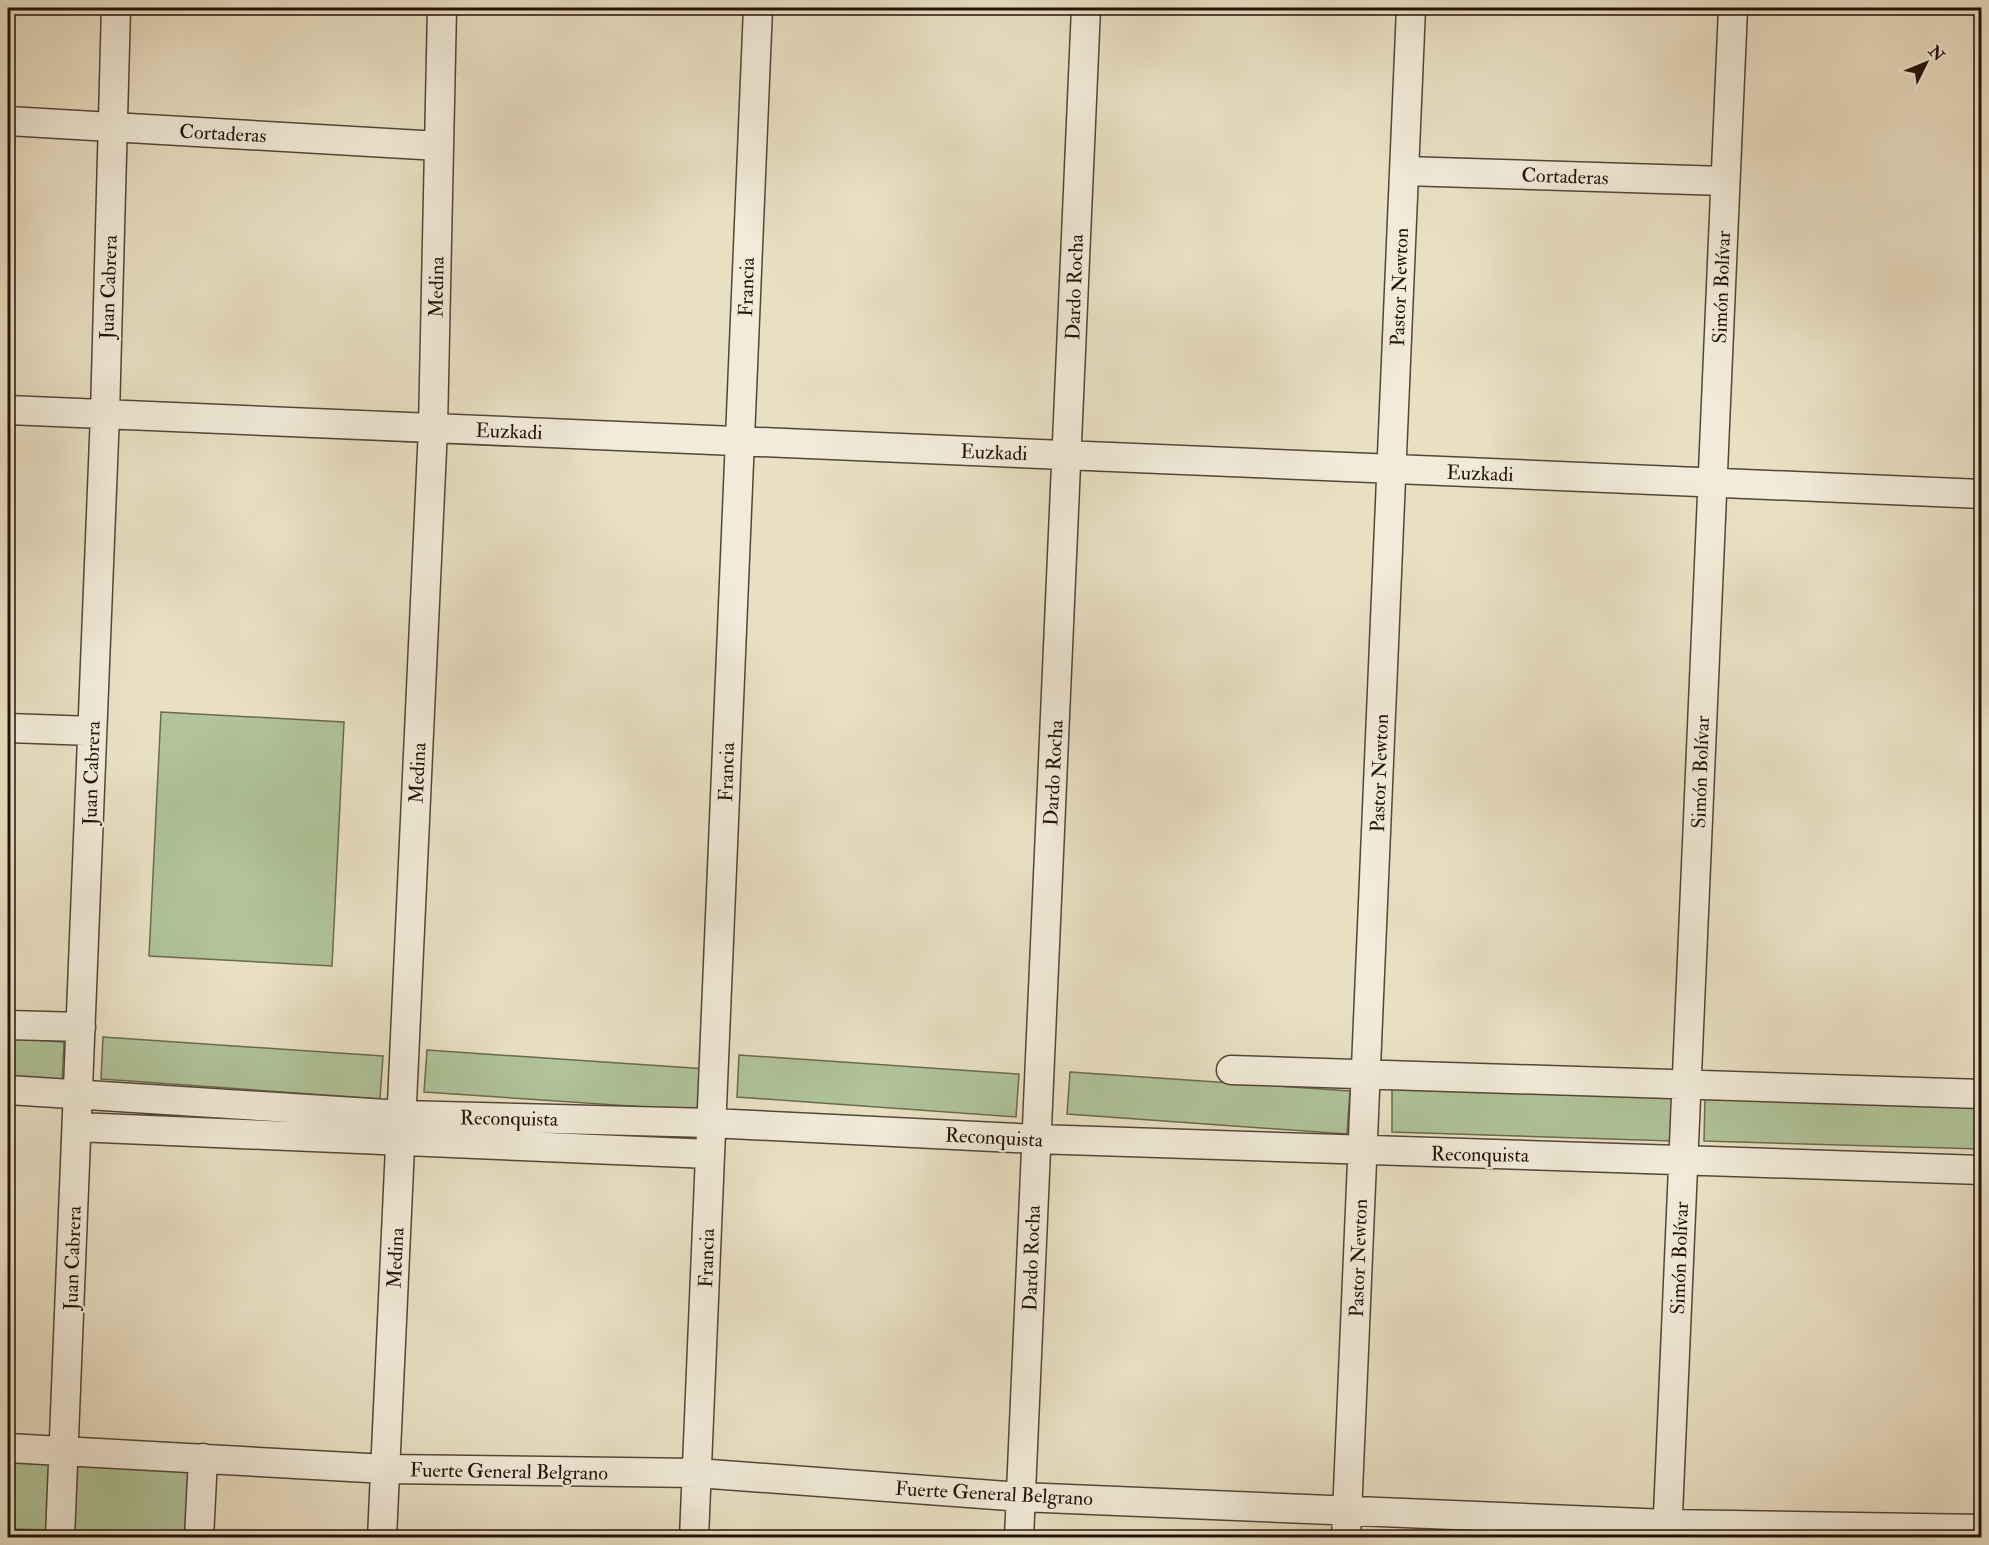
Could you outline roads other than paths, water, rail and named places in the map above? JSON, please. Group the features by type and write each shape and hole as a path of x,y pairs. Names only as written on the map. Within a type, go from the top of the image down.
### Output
{"street":[{"name":"Juan Cabrera","path":"60,1538 105,414 116,8"},
{"name":"Medina","path":"382,1538 433,428 442,8"},
{"name":"Francia","path":"694,1538 758,8"},
{"name":"Dardo Rocha","path":"1019,1538 1086,8"},
{"name":"Pastor Newton","path":"1346,1538 1412,8"},
{"name":"Simón Bolívar","path":"1667,1531 1733,8"},
{"name":"Cortaderas","path":"8,121 439,146"},
{"name":"Cortaderas","path":"1404,171 1725,181"},
{"name":"Euzkadi","path":"8,410 1982,494"},
{"path":"8,728 93,731"},
{"path":"8,1025 81,1027"},
{"path":"1231,1070 1982,1094"},
{"name":"Reconquista","path":"8,1090 79,1094 401,1128 711,1123 1036,1139 1982,1170"},
{"path":"77,1127 401,1128 710,1154"},
{"name":"Fuerte General Belgrano","path":"8,1449 64,1450 386,1469 697,1473 1021,1497 1347,1509 1667,1531 1982,1529"},
{"path":"199,1538 203,1458"}]}
